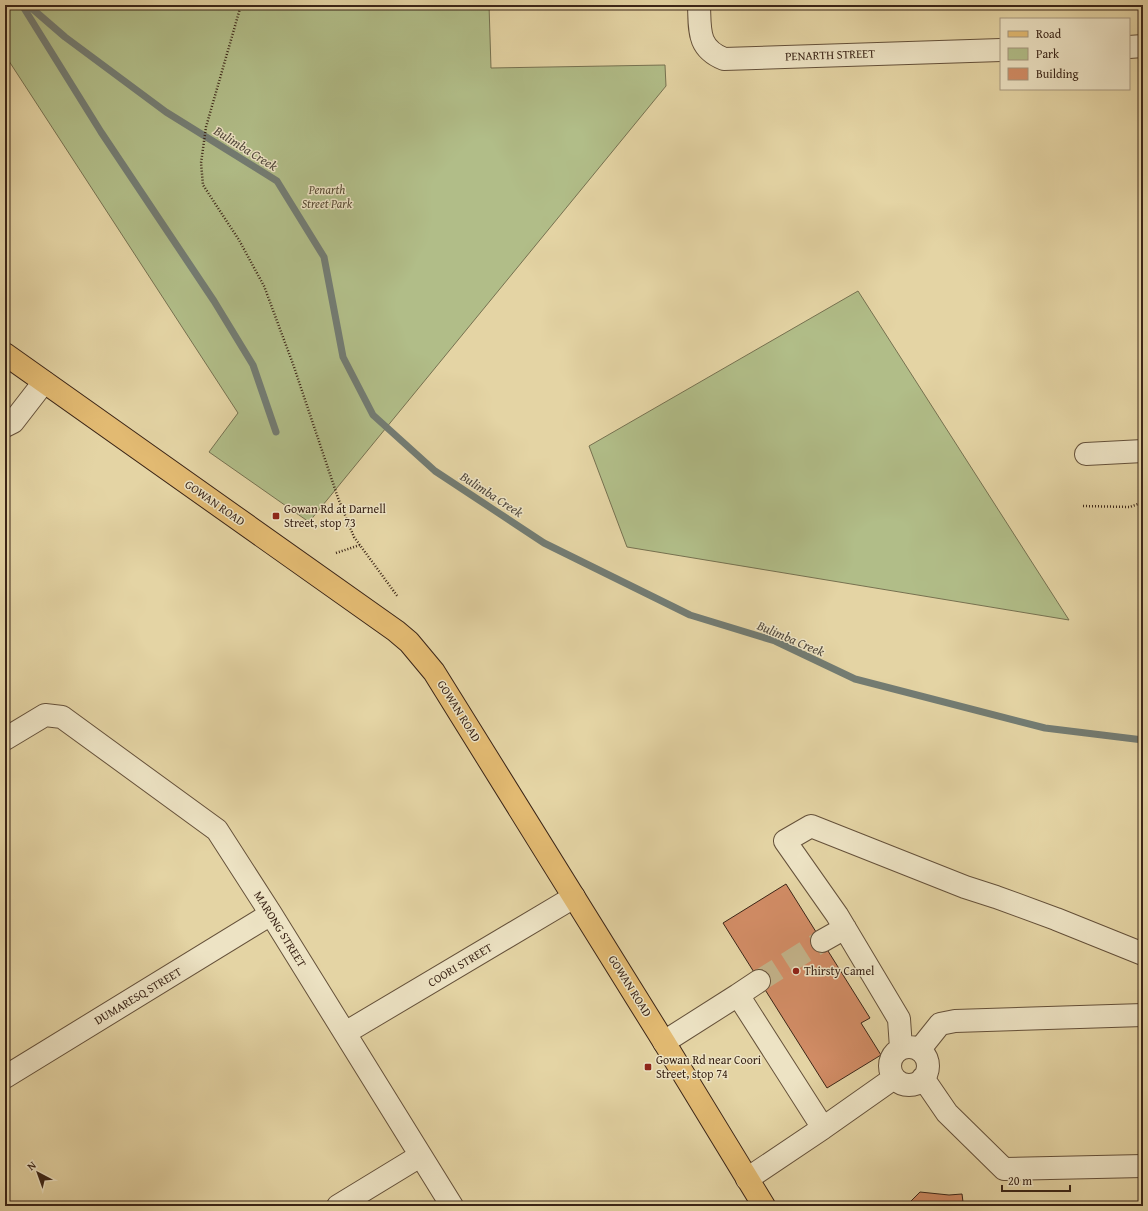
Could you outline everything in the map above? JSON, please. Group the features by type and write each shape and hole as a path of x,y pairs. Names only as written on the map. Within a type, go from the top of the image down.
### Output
{"main road":[{"name":"GOWAN ROAD","path":"5,354 409,642 434,672 764,1206"}],"street":[{"name":"PENARTH STREET","path":"699,5 700,34 704,43 708,50 724,59 1000,50"},
{"path":"1130,47 1143,46"},
{"path":"5,426 13,422 44,382"},
{"path":"1086,454 1143,451"},
{"name":"MARONG STREET","path":"5,739 45,715 62,717 217,830 272,914 452,1206"},
{"path":"1143,954 996,897 965,887 811,826 785,840 846,928 899,1019 910,1049 927,1060 928,1066 923,1078 918,1082 906,1085 894,1078 890,1067 890,1061 893,1056 910,1049 940,1024 955,1021 1143,1015"},
{"name":"COORI STREET","path":"345,1034 574,897"},
{"name":"DUMARESQ STREET","path":"5,1077 272,914"},
{"path":"822,941 846,928"},
{"path":"664,1042 759,981"},
{"path":"738,995 823,1128"},
{"path":"747,1179 894,1078"},
{"path":"923,1078 947,1113 1004,1169 1143,1166"},
{"path":"338,1206 420,1156"}],"path":[{"path":"241,5 206,127 200,163 203,185 239,240 264,286 293,364 338,498 354,537 398,597"},
{"path":"1083,506 1130,507 1143,502"},
{"path":"336,553 360,545"}],"green space":[{"name":"Penarth Street Park","path":"5,5 489,5 491,68 665,65 666,86 309,522 209,452 238,413 5,55"},
{"path":"858,291 1069,620 627,547 589,446"}],"building":[{"path":"786,884 870,1018 861,1023 881,1055 827,1088 723,923"},
{"path":"920,1192 949,1195 962,1194 963,1202 973,1203 972,1206 906,1206"}],"waterway":[{"path":"22,5 101,132 214,301 253,365 276,432"},
{"name":"Bulimba Creek","path":"28,5 65,37 166,112 277,181 324,257 343,357 373,415 435,471 544,543 690,615 775,641 855,679 1045,728 1143,740"}],"tunnel":[{"path":"759,981 822,941"}],"place":[{"name":"Gowan Rd at Darnell Street, stop 73","path":"276,516"},
{"name":"Thirsty Camel","path":"796,971"},
{"name":"Gowan Rd near Coori Street, stop 74","path":"648,1067"}]}
